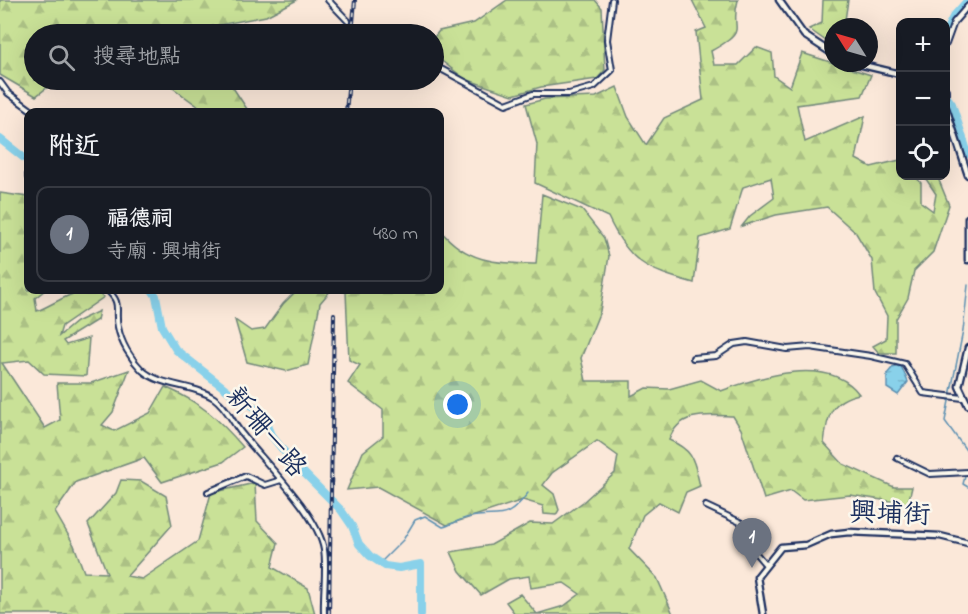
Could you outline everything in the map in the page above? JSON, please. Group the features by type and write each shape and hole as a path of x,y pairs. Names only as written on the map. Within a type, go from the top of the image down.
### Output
{"street":[{"path":"328,0 348,21"},
{"path":"444,71 506,104 533,94 569,94 594,87 612,70 607,40 612,0"},
{"path":"779,0 804,35 824,48"},
{"path":"950,32 954,22 968,6"},
{"path":"878,67 896,73"},
{"path":"0,82 8,93 29,108"},
{"path":"950,123 968,175"},
{"path":"968,218 968,260"},
{"name":"新珊一路","path":"111,294 117,300 119,332 125,348 137,364 151,376 199,391 221,404 239,431 308,518 324,550 324,614"},
{"path":"693,357 716,356 734,344 747,342 787,349 810,347 871,356 905,364 919,390 944,397 963,398"},
{"path":"968,348 959,386 968,405"},
{"path":"897,458 930,474 965,472"},
{"path":"208,492 246,476 264,485 280,480"},
{"path":"706,506 742,524 753,550 765,564 757,576 763,614"},
{"name":"興埔街","path":"765,564 781,547 806,545 839,533 940,536 968,543"}],"green space":[{"path":"0,0 297,0 266,16 225,24 24,24 24,89 0,75"},
{"path":"507,0 595,0 602,8 605,70 597,79 541,87 513,95 465,79 444,63 444,30 474,23"},
{"path":"692,0 738,0 735,34 711,51 714,65 738,65 756,47 772,53 774,76 790,87 802,53 824,60 824,72 862,72 871,75 862,96 797,105 805,142 865,116 856,159 871,167 896,161 896,180 918,180 921,183 921,202 933,211 936,194 927,180 939,180 949,205 933,252 914,271 908,298 896,319 896,353 879,353 873,346 886,339 887,316 875,293 872,260 856,233 827,207 776,215 742,226 750,216 774,198 771,178 743,187 730,229 700,238 694,283 663,274 641,262 624,244 608,217 535,183 537,144 526,104 545,99 596,97 617,87 628,117 646,145 664,118 703,100 696,32 706,28"},
{"path":"823,0 848,0 845,18 824,18 824,40 809,29 822,23"},
{"path":"26,90 44,90 36,96"},
{"path":"176,90 235,90 246,108 200,108"},
{"path":"0,193 24,196 24,294 40,294 35,298 37,311 74,294 99,294 104,297 62,326 59,336 76,322 99,311 97,320 63,341 66,345 89,338 86,376 44,374 29,360 2,363 45,428 60,420 57,383 91,383 129,370 113,412 102,425 114,431 150,413 165,387 208,412 243,447 223,462 162,482 144,458 76,482 55,512 74,545 84,572 107,573 88,524 116,493 121,480 141,481 166,496 172,525 127,576 142,579 198,541 211,493 255,483 257,521 278,543 272,567 308,588 315,614 0,614"},
{"path":"542,194 582,210 604,238 609,256 600,311 581,358 586,381 631,381 631,396 646,388 669,389 701,380 721,391 773,375 812,372 830,375 846,382 859,394 836,405 829,418 824,443 843,464 894,487 912,487 908,504 850,495 803,500 791,491 764,499 741,429 733,416 704,416 687,419 674,431 669,440 689,453 700,486 686,492 678,512 659,502 643,515 629,549 657,578 673,614 537,614 564,606 580,594 564,583 531,588 529,576 509,579 481,595 460,571 451,552 491,545 530,523 553,524 583,502 615,473 618,456 597,441 552,473 543,485 554,494 559,510 556,515 544,514 543,506 523,500 447,525 378,487 347,490 363,452 383,436 383,410 348,383 360,365 349,360 346,294 444,294 444,234 461,249 483,259 495,262 536,264"},
{"path":"293,294 328,294 320,303 308,365 286,371 247,362 235,320 251,331 265,329"},
{"path":"520,594 537,614 515,614 506,602"}],"water":[{"path":"901,366 908,382 898,395 887,388 887,374 892,368"}],"waterway":[{"path":"950,23 968,0"},
{"path":"950,101 968,154"},
{"path":"0,139 24,158"},
{"path":"968,285 963,331 945,421 968,453"},
{"path":"155,294 162,327 176,350 232,394 261,411 271,435 291,460 341,510 352,526 359,544 370,556 385,566 399,568 421,564 421,614"},
{"path":"966,473 963,484 968,487"},
{"path":"380,563 403,540 415,520 425,516 443,527 466,518 500,515 512,510 528,493"}],"tunnel":[{"path":"348,21 352,24"}],"railway":[{"path":"353,24 355,0"},
{"path":"346,108 348,90"},
{"path":"329,614 334,314"}],"place":[{"name":"福德祠","path":"752,568"}]}
